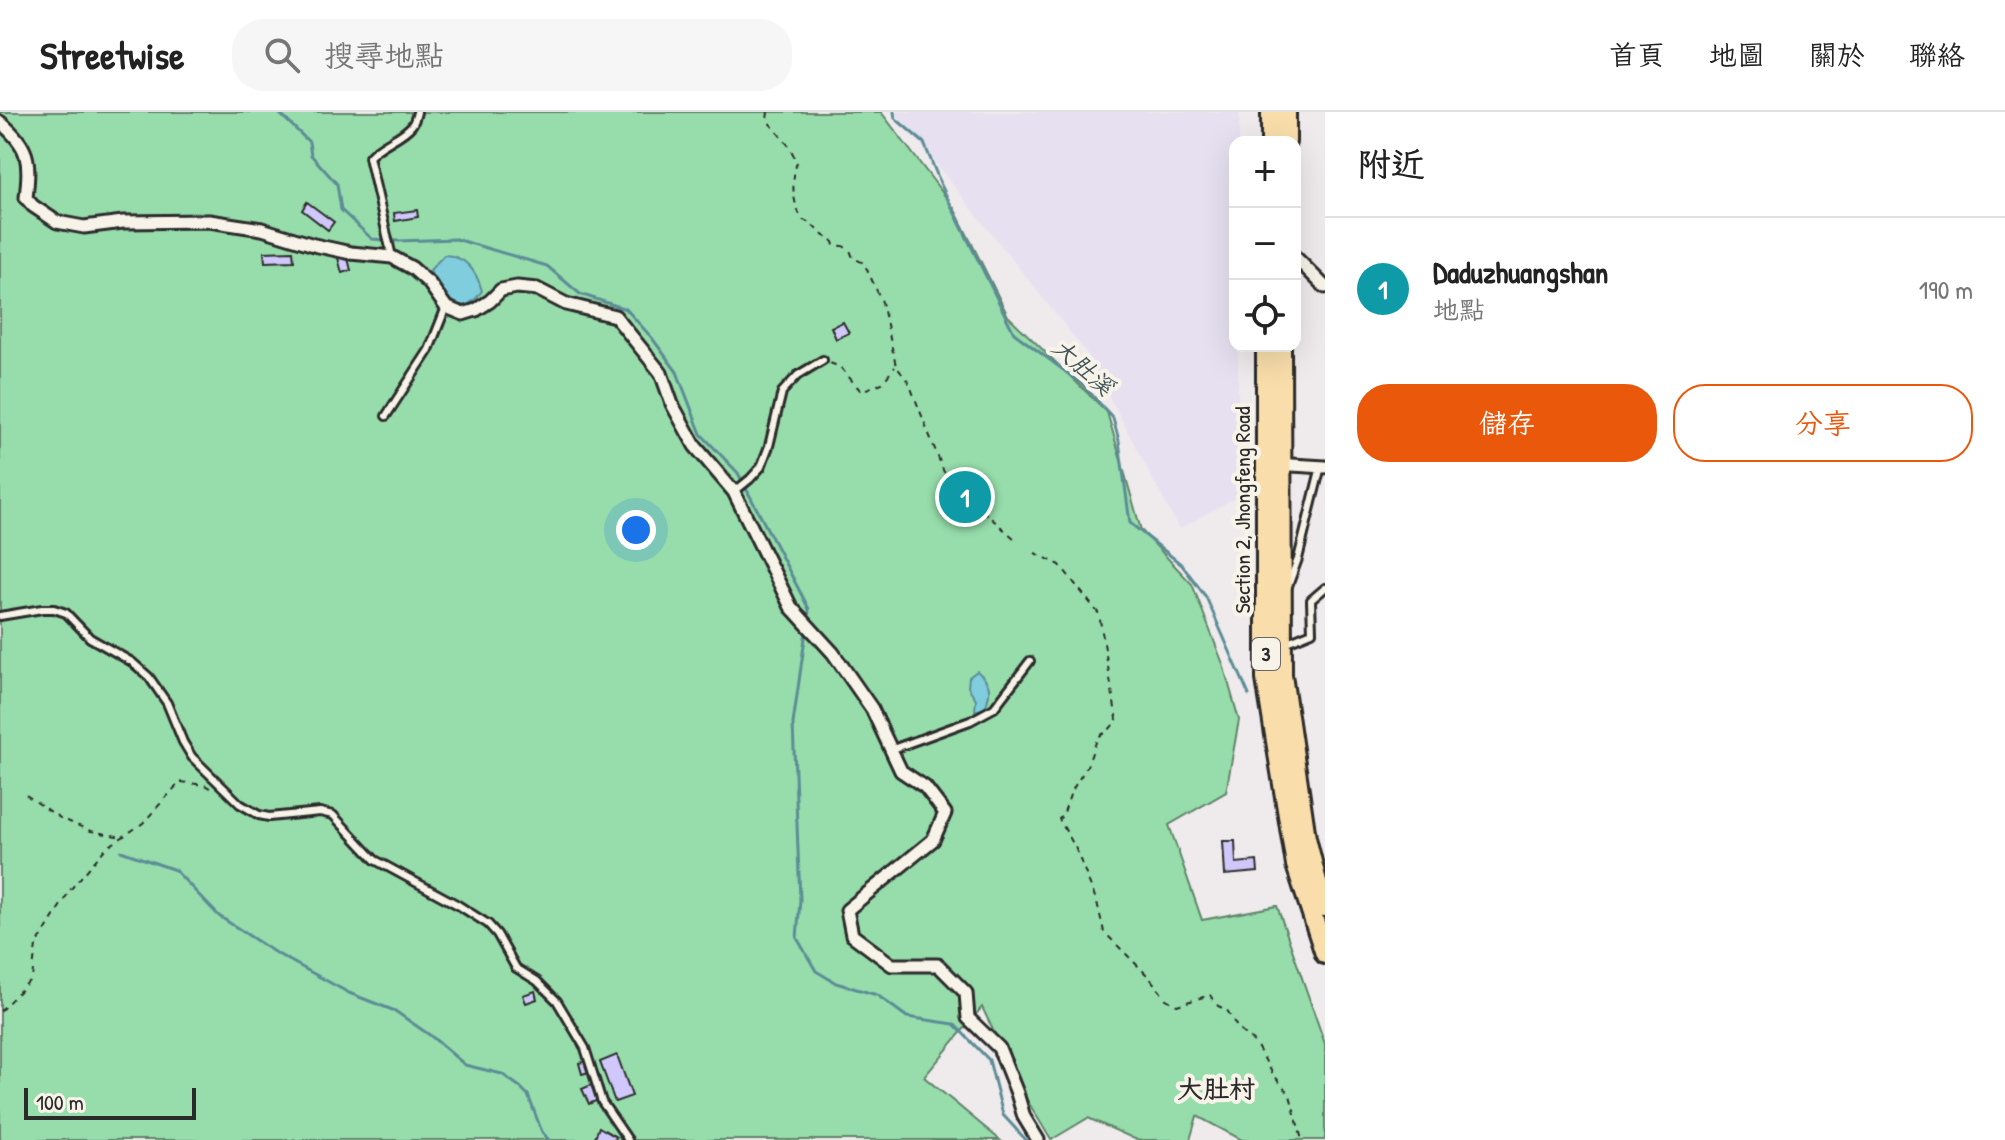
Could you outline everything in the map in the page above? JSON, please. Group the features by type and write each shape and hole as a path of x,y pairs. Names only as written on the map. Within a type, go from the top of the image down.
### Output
{"main road":[{"path":"1271,112 1271,136"},
{"path":"1286,112 1286,136"},
{"name":"Section 2, Jhongfeng Road","path":"1266,352 1296,865 1325,954"},
{"name":"Section 2, Jhongfeng Road","path":"1281,352 1266,679 1325,907"}],"street":[{"path":"0,122 18,137 26,156 26,198 57,222 84,227 123,222 209,221 262,229 351,253 391,252 429,283 446,307 463,314 476,310 501,290 517,287 537,289 566,304 615,316 661,373 672,404 695,446 734,492 791,607 833,653 872,709 901,771 925,787 945,813 933,840 847,910 852,935 892,965 938,965 966,993 968,1018 999,1048 1024,1117 1038,1140"},
{"path":"1301,263 1325,287"},
{"path":"1274,464 1323,467"}],"lane":[{"path":"391,252 369,157 377,148 412,125 417,112"},
{"path":"1286,112 1293,112"},
{"path":"386,416 429,350 446,307"},
{"path":"734,492 761,467 782,392 798,375 823,360"},
{"path":"1282,605 1323,467"},
{"path":"1282,645 1312,632 1311,600 1325,588"},
{"path":"0,616 42,609 66,613 90,638 132,662 149,677 167,703 192,757 240,804 269,817 320,812 333,815 375,860 488,924 516,968 537,981 557,1001 585,1048 602,1102 628,1140"},
{"path":"890,750 970,721 994,708 1030,661"}],"path":[{"path":"768,112 767,120 789,146 797,162 793,173 799,214 825,238 832,239 834,245 850,250 853,258 864,263 882,302 896,366 909,383 947,480 1015,539"},
{"path":"823,360 840,367 861,391 882,383 896,366"},
{"path":"1035,553 1060,565 1099,614 1117,720 1098,737 1087,766 1059,819 1075,847 1097,902 1104,932 1149,977 1166,999 1177,1005 1210,995 1218,1006 1227,1010 1238,1029 1255,1043 1290,1095 1302,1140"},
{"path":"0,1011 32,978 36,946 70,890 105,849 143,823 180,782 205,785 217,791"},
{"path":"26,795 60,818 91,831 123,838"}],"shaded area":[{"path":"895,112 1239,112 1239,136 1229,136 1229,352 1238,352 1238,496 1179,529 1086,352"}],"green space":[{"path":"0,112 881,112 954,208 1008,316 1107,412 1141,530 1192,584 1223,664 1239,720 1226,792 1169,825 1202,920 1277,906 1325,1044 1325,1140 1242,1140 1197,1116 1190,1140 1137,1140 1088,1118 1051,1140 1024,1095 982,1007 924,1077 1000,1140 0,1140"}],"water":[{"path":"444,255 459,258 477,278 482,291 474,301 458,305 444,296 430,270"},
{"path":"977,671 988,683 989,697 985,708 975,711 976,699 968,687 969,677"}],"building":[{"path":"307,202 334,222 328,230 302,210"},
{"path":"417,210 418,217 395,221 394,213"},
{"path":"293,251 294,261 265,262 264,252"},
{"path":"347,255 351,270 342,273 338,258"},
{"path":"843,322 849,333 836,339 831,327"},
{"path":"1223,841 1235,841 1236,863 1257,861 1258,872 1225,875"},
{"path":"535,991 537,999 526,1003 523,995"},
{"path":"617,1055 632,1096 615,1102 600,1062"},
{"path":"587,1061 589,1072 582,1074 579,1063"},
{"path":"591,1085 598,1100 589,1104 582,1089"},
{"path":"599,1127 616,1137 615,1140 594,1140"}],"waterway":[{"path":"278,112 309,142 311,155 337,184 341,210 372,239 456,239 547,266 580,294 626,309 677,372 701,434 738,473 809,609 808,620"},
{"name":"大肚溪","path":"894,112 895,118 924,143 941,185 1014,333 1082,384 1113,418 1130,523 1182,565 1206,597 1249,695"},
{"path":"806,631 793,724 800,900 797,938 816,971 836,983 877,995 907,1017 954,1024 989,1060 1003,1115 1026,1140"},
{"path":"121,851 175,870 219,916 274,952 349,993 395,1011 465,1065 502,1074 528,1095 542,1132 549,1140"}],"place":[{"name":"Daduzhuangshan","path":"965,497"}],"district":[{"name":"大肚村","path":"1216,1089"}]}
